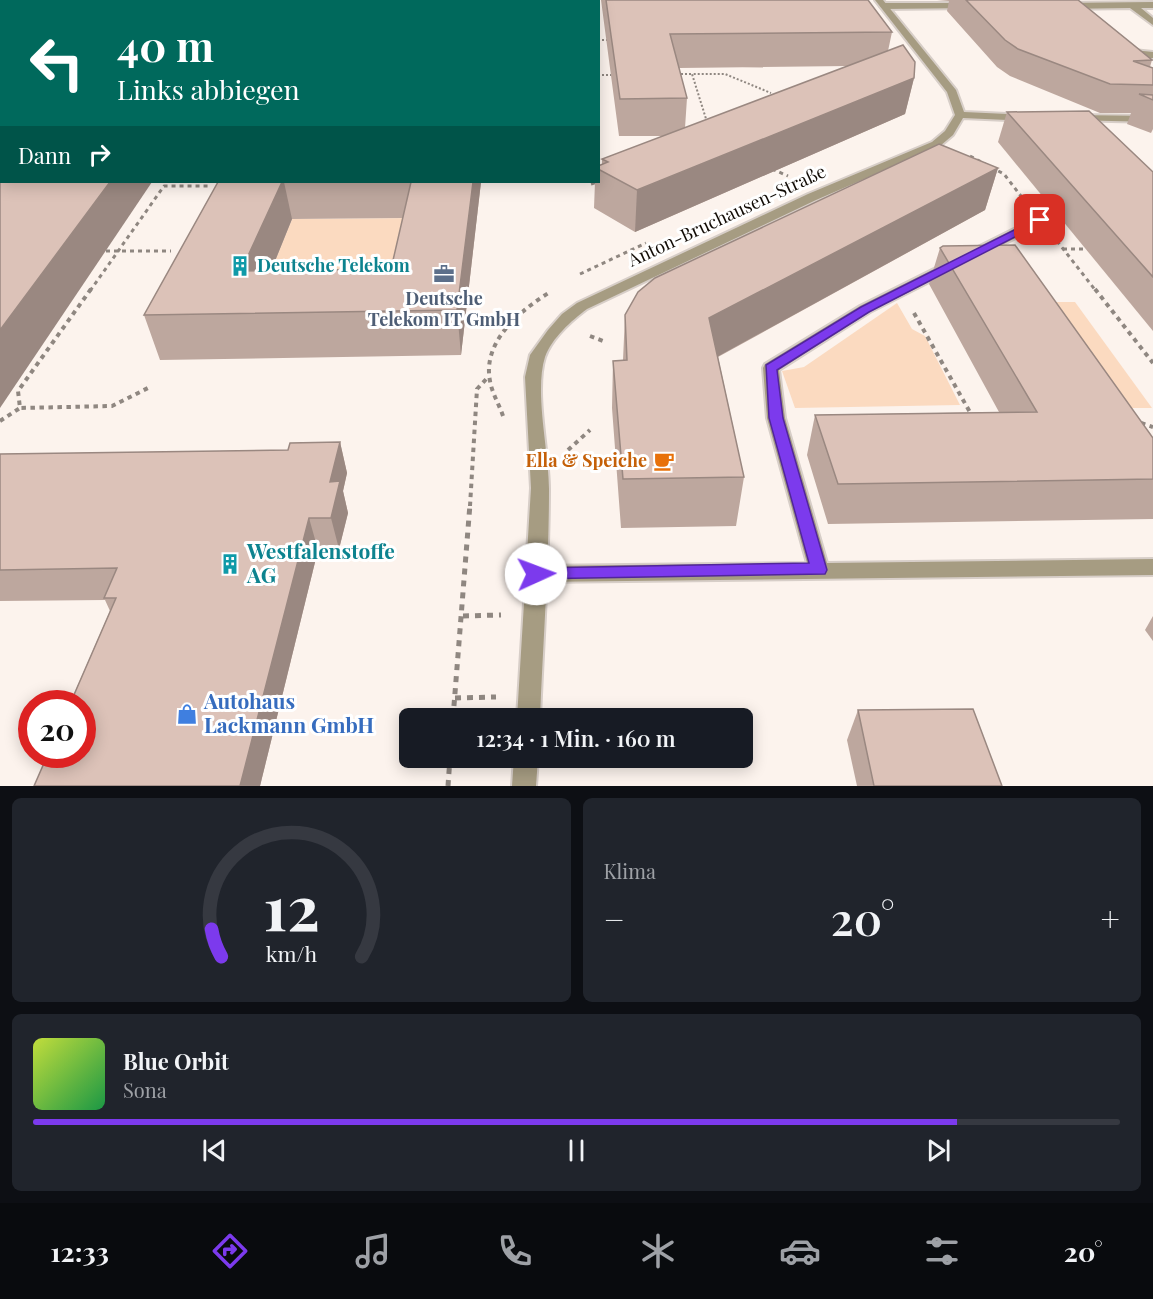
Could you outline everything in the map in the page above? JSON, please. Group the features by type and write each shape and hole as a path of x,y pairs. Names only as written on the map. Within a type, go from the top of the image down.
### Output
{"street":[{"path":"881,3 968,3 983,6"},
{"path":"881,3 952,92 960,115 1037,118"},
{"path":"1132,5 1153,22"},
{"path":"1048,6 1153,5"},
{"path":"1070,6 1088,20"},
{"path":"1115,41 1133,55 1153,55"},
{"name":"Anton-Bruchausen-Straße","path":"536,574 540,488 533,377 538,356 567,317 582,306 812,196 936,144 949,133 960,115"},
{"path":"1060,118 1153,118"},
{"path":"819,570 776,418 771,368 865,309 1040,220"},
{"path":"529,708 536,574 1153,567"},
{"path":"524,786 525,768"}],"path":[{"path":"600,40 610,40"},
{"path":"672,74 725,74 771,93"},
{"path":"692,74 709,126"},
{"path":"600,75 620,75"},
{"path":"970,156 1004,174 1153,363"},
{"path":"767,167 788,176"},
{"path":"783,181 792,177"},
{"path":"20,408 18,391 164,186 208,186"},
{"path":"1063,249 1096,249"},
{"path":"106,251 171,250"},
{"path":"902,291 971,414"},
{"path":"454,708 463,616 477,389 489,376"},
{"path":"0,422 20,408 112,406 150,387"},
{"path":"959,415 982,414"},
{"path":"1134,421 1153,427"},
{"path":"455,698 530,696"},
{"path":"448,786 449,768"}],"shaded area":[{"path":"417,218 398,313 253,315 292,219"},
{"path":"1049,302 1075,302 1152,408 1123,408"},
{"path":"897,303 912,329 925,336 960,405 795,408 782,371 804,367"}],"building":[{"path":"606,0 868,0 892,32 670,34 687,98 620,99"},
{"path":"966,0 1078,0 1152,60 1133,61 1153,68 1153,85 1110,84 1018,49 1005,40"},
{"path":"903,45 915,62 914,78 637,190 600,170 600,165 608,162 602,159"},
{"path":"1139,94 1153,95 1153,100"},
{"path":"1089,111 1153,172 1153,277 1007,112"},
{"path":"939,144 998,168 709,318 744,477 623,479 613,361 627,360 625,315 638,292 655,278"},
{"path":"0,183 109,183 0,330"},
{"path":"217,183 282,183 241,271 391,269 411,183 473,183 457,310 144,315"},
{"path":"1015,245 1153,438 1153,479 838,484 815,415 1037,412 940,248 943,246"},
{"path":"340,442 330,482 340,481 331,518 309,518 240,786 34,786 42,768 96,768 96,690 76,690 116,598 104,598 117,568 0,570 0,454 288,450 290,443"},
{"path":"973,709 1002,786 874,786 858,710"}],"place":[{"name":"Deutsche Telekom","path":"240,266"},
{"name":"Deutsche Telekom IT GmbH","path":"444,274"},
{"name":"Ella & Speiche","path":"664,461"},
{"name":"Westfalenstoffe AG","path":"230,564"},
{"name":"Autohaus Lackmann GmbH","path":"187,714"}],"route":[{"path":"536,574 819,570 776,418 771,368 865,309 1040,220"}]}
